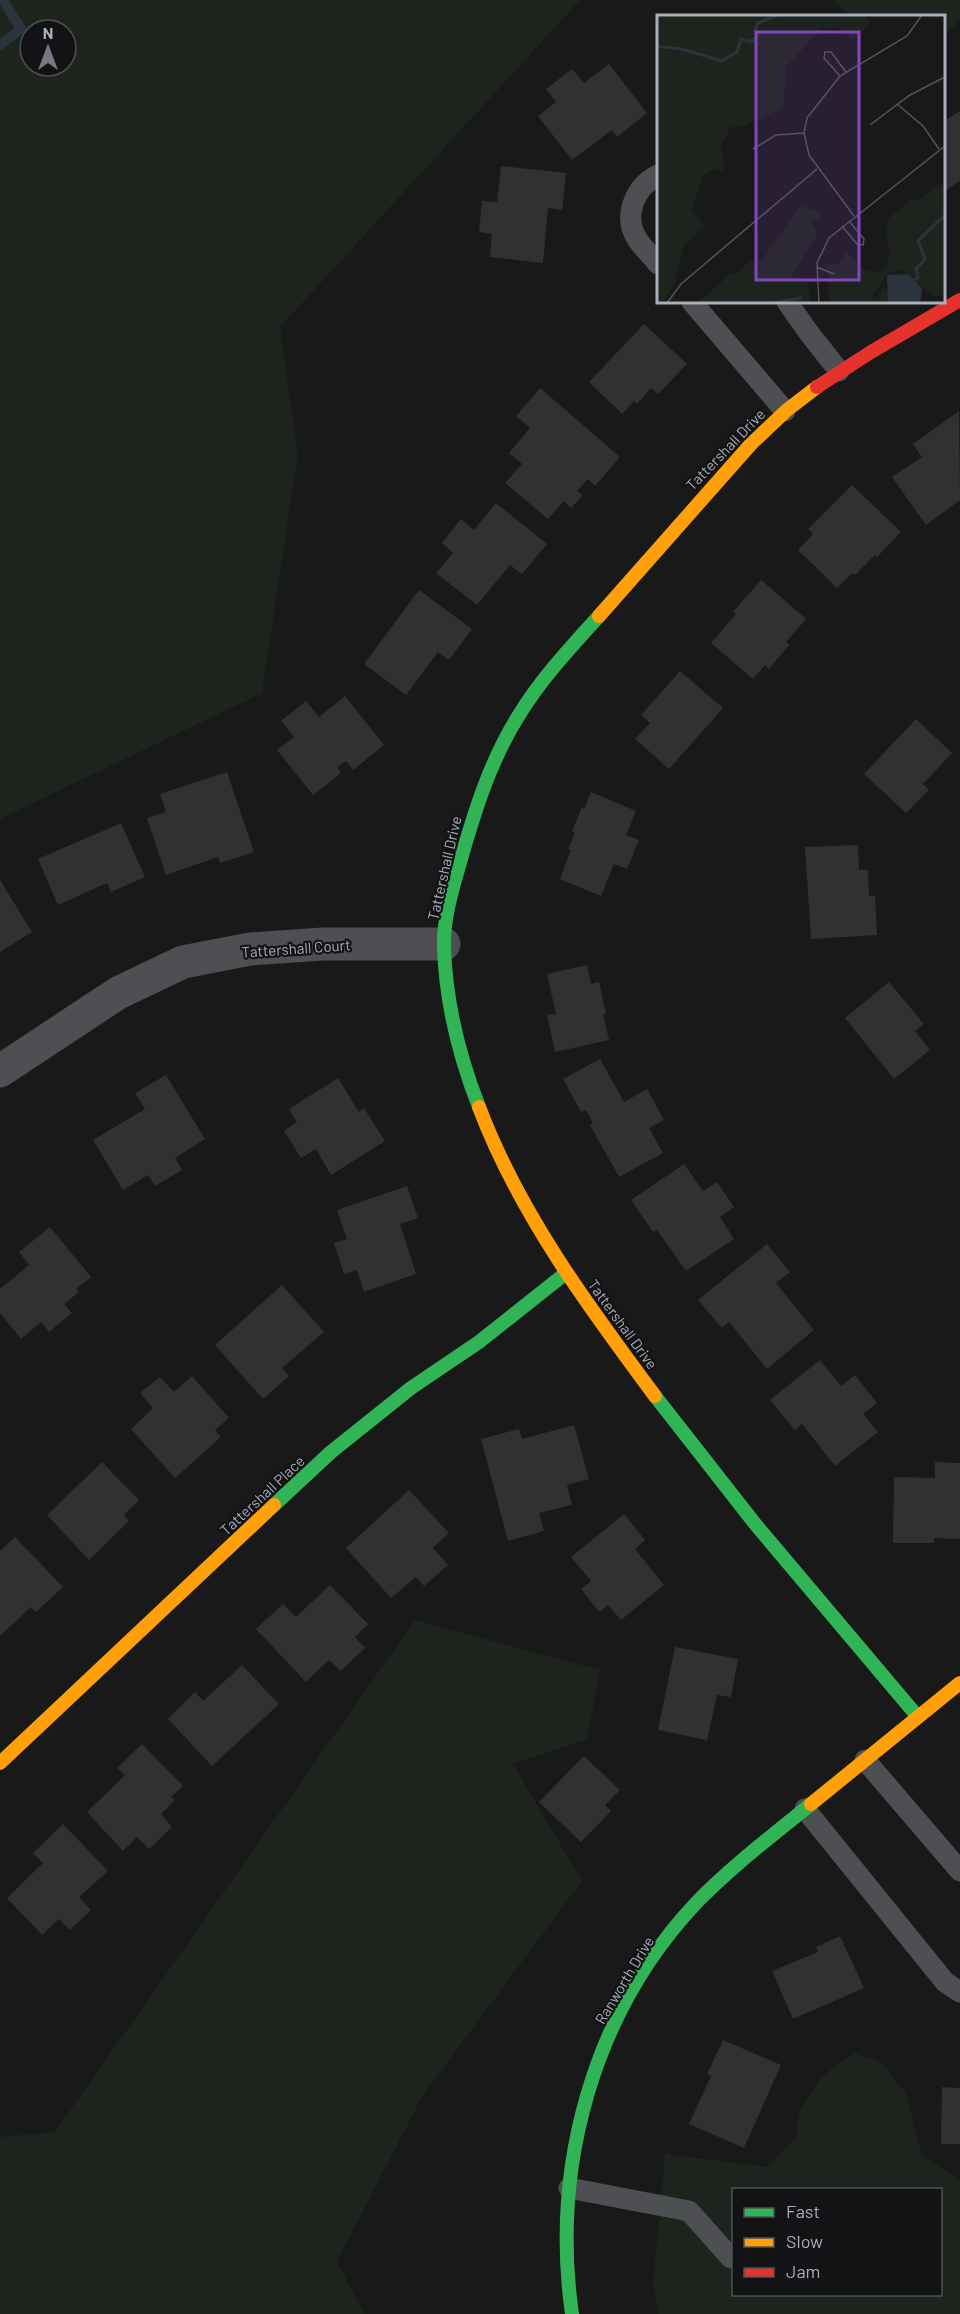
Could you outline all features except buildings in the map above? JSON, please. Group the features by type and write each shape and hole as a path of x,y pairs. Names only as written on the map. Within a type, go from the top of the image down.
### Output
{"street":[{"name":"Tattershall Drive","path":"918,1717 740,1508 639,1376 566,1273 500,1154 472,1093 461,1056 448,995 444,944 454,886 478,800 508,733 529,700 674,528 747,448 785,411 839,371 960,300"},
{"name":"Tattershall Court","path":"0,1071 118,993 183,962 250,949 323,944 444,944"},
{"name":"Tattershall Place","path":"0,1763 331,1452 411,1388 479,1342 566,1273"},
{"name":"Ranworth Drive","path":"572,2314 567,2277 566,2214 572,2159 589,2090 601,2058 620,2014 652,1958 703,1897 960,1683"}],"lane":[{"path":"657,176 644,184 635,196 631,213 636,238 657,263"},
{"path":"693,303 785,411"},
{"path":"788,303 839,371"},
{"path":"865,1760 960,1871"},
{"path":"806,1809 945,1982 960,1992"},
{"path":"569,2188 689,2211 730,2258"}],"shaded area":[{"path":"0,0 580,0 280,327 298,454 262,693 0,819"},
{"path":"833,0 960,0 960,20 945,36 945,15 849,15"},
{"path":"415,1620 600,1670 587,1739 513,1764 582,1881 423,2095 337,2261 364,2314 0,2314 0,2137 55,2132"},
{"path":"854,2053 882,2063 906,2094 922,2155 960,2180 960,2314 658,2314 653,2285 665,2154 768,2167 796,2138 799,2111 821,2077"}],"waterway":[{"path":"0,45 21,29 3,0"}],"traffic: fast":[{"path":"479,1107 460,1049 445,969 444,937 452,892 478,804 509,732 546,676 599,616"},
{"path":"274,1505 331,1452 411,1388 479,1342 566,1273"},
{"path":"655,1396 756,1525 918,1717"},
{"path":"572,2314 567,2258 568,2203 575,2148 588,2094 606,2042 631,1992 661,1945 697,1902 738,1864 811,1804"}],"traffic: slow":[{"path":"599,616 751,444 787,410 817,387"},
{"path":"479,1107 514,1184 557,1258 655,1396"},
{"path":"0,1763 274,1505"},
{"path":"811,1804 960,1683"}],"traffic: jam":[{"path":"817,387 871,352 960,300"}]}
